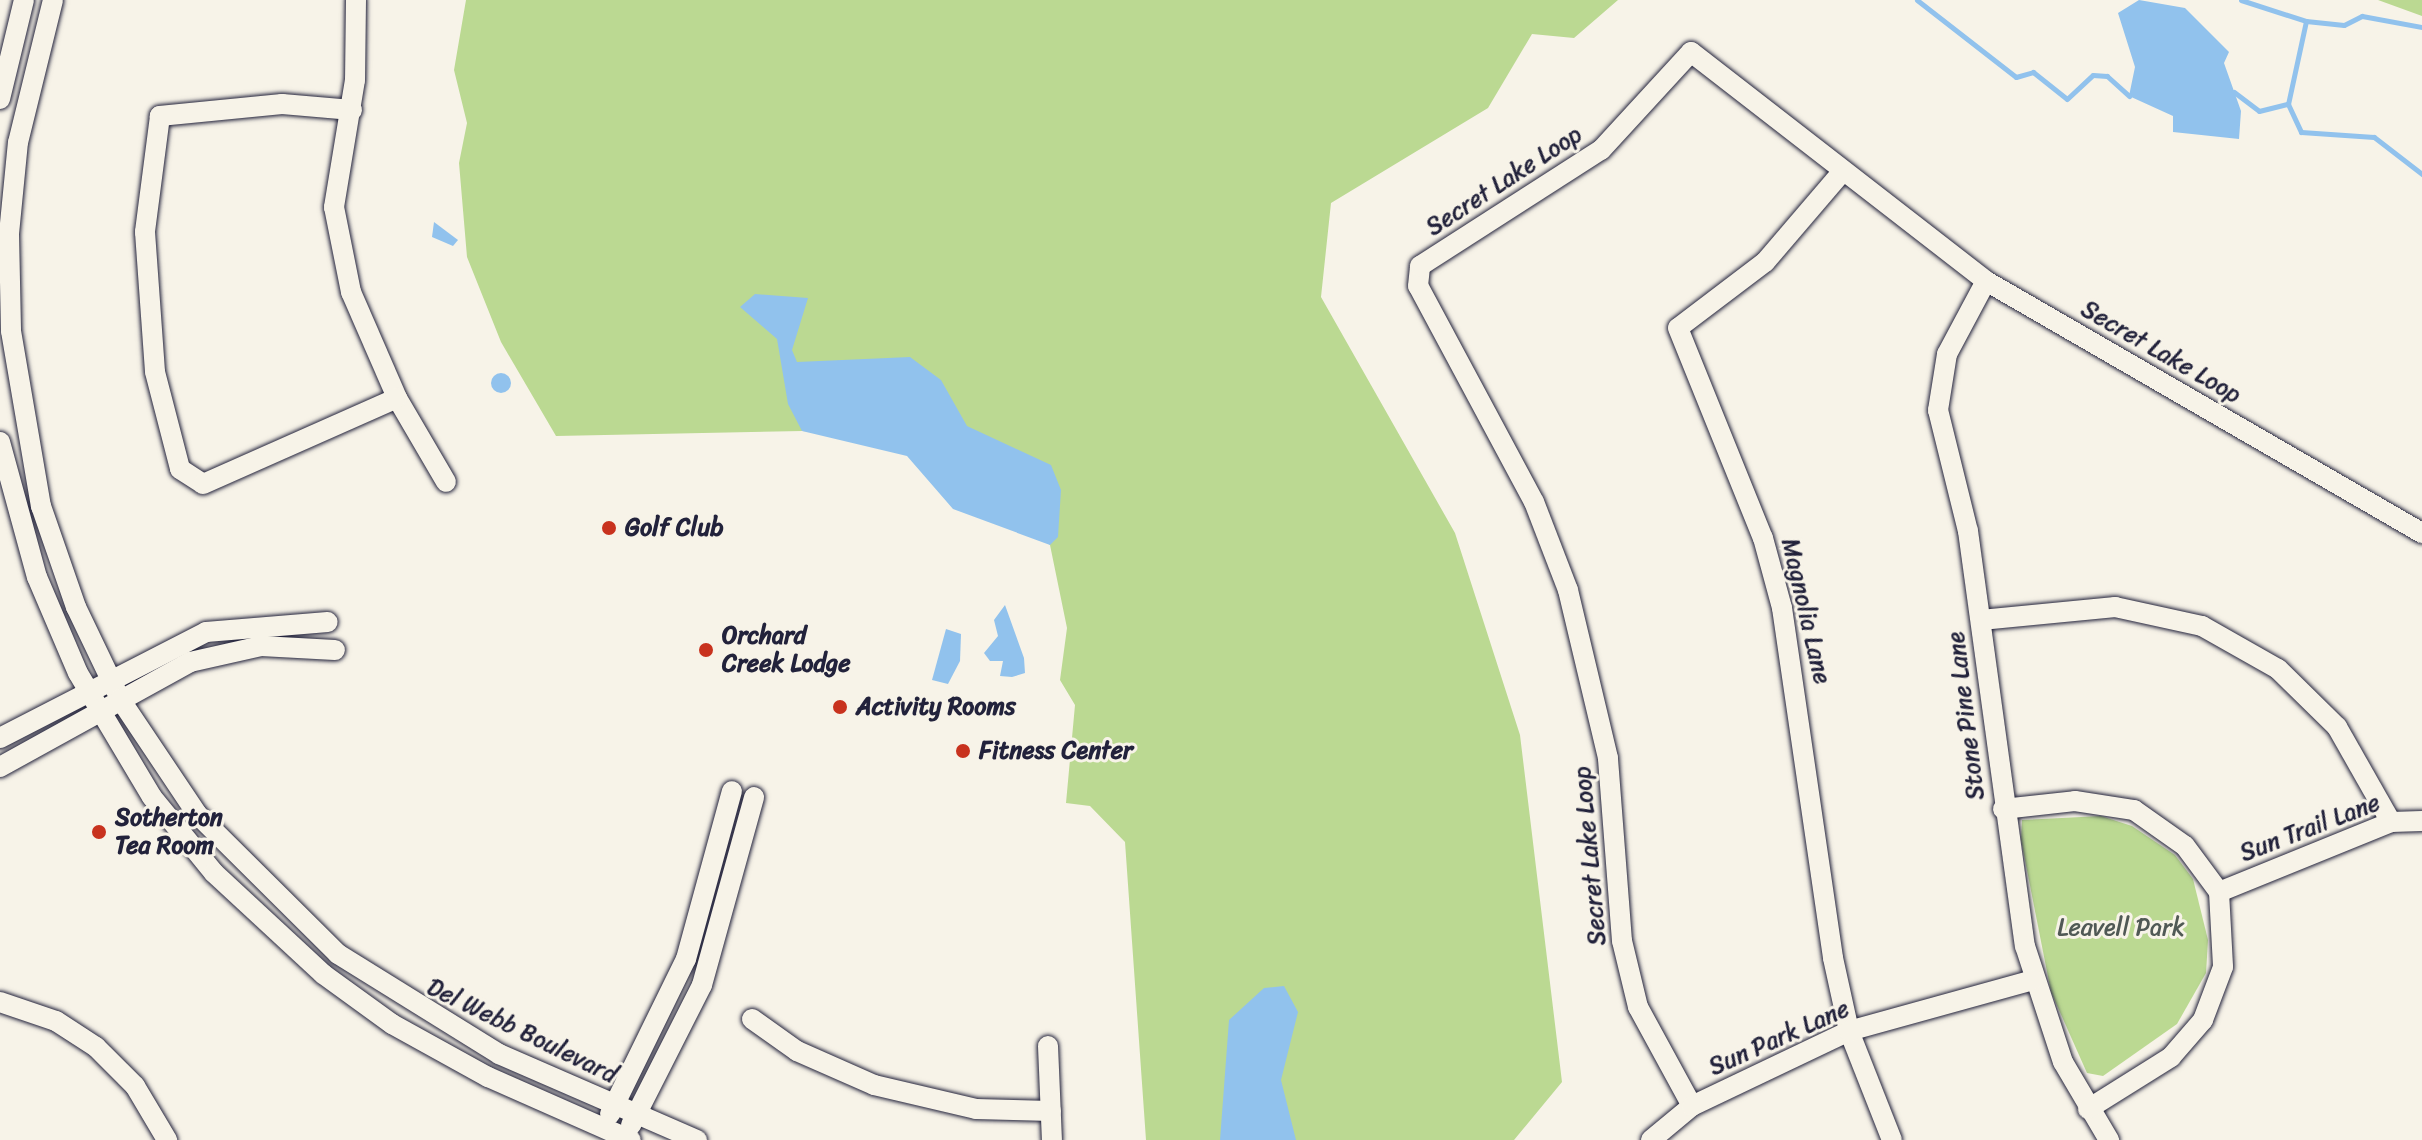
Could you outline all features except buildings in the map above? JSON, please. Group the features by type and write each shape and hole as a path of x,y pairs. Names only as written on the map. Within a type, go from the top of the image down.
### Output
{"street":[{"path":"0,99 24,0"},
{"name":"Del Webb Boulevard","path":"53,0 18,142 11,331 41,506 120,699 197,814 305,927 447,1027 697,1140"},
{"path":"356,0 352,110 334,207 351,292 397,398 446,482"},
{"name":"Secret Lake Loop","path":"1692,1106 1638,1007 1625,954 1608,758 1568,590 1534,502 1418,286 1420,266 1601,150 1691,52 1986,281 2422,533"},
{"path":"352,110 282,104 160,116 145,232 155,372 180,469 203,484 397,398"},
{"name":"Magnolia Lane","path":"1842,172 1765,262 1678,328 1729,447 1782,608 1849,1031 1892,1140"},
{"name":"Stone Pine Lane","path":"1986,281 1947,354 1938,410 1981,620 2003,809 2033,980 2088,1109 2109,1140"},
{"path":"0,442 37,577 87,690 178,831 323,974 433,1049 601,1134 627,1139 636,1114 702,985 754,797"},
{"path":"1981,620 2115,607 2202,626 2278,669 2337,727 2391,822"},
{"path":"0,738 109,678 206,632 328,622"},
{"path":"0,767 120,699 213,654 261,646 335,650"},
{"path":"601,1134 686,959 732,791"},
{"path":"2003,809 2075,801 2134,810 2185,846 2219,892 2223,967 2203,1020 2171,1057 2088,1109"},
{"name":"Sun Trail Lane","path":"2219,892 2391,822 2422,821"},
{"name":"Sun Park Lane","path":"1651,1140 1692,1106 1849,1031 2033,980"},
{"path":"0,1002 56,1021 96,1047 135,1086 167,1140"},
{"path":"752,1019 828,1066 899,1093 976,1109 1051,1111"},
{"path":"1048,1046 1052,1140"}],"green space":[{"path":"466,0 1618,0 1574,38 1532,34 1488,108 1331,203 1321,297 1455,533 1520,735 1562,1082 1514,1140 1146,1140 1125,842 1090,806 1066,803 1075,705 1060,680 1067,628 1050,545 916,437 802,431 556,436 501,342 467,257 459,163 467,123 454,70"},
{"path":"2378,0 2422,0 2422,16"},
{"name":"Leavell Park","path":"2101,816 2132,826 2175,855 2193,879 2208,940 2206,973 2177,1024 2103,1076 2087,1073 2051,992 2021,840 2022,820"}],"water":[{"path":"2139,0 2185,8 2229,52 2224,63 2241,111 2239,139 2173,132 2173,116 2129,96 2135,67 2118,13"},
{"path":"434,222 458,240 453,246 432,237"},
{"path":"755,294 808,298 792,350 797,362 910,357 941,380 967,426 1051,465 1061,490 1058,537 1050,545 953,509 907,456 802,431 788,404 777,339 740,307"},
{"path":"501,373 508,376 511,383 508,390 501,393 494,390 491,383 494,376"},
{"path":"1005,605 1024,658 1025,673 1012,677 1000,676 1003,661 990,661 984,653 998,636 994,620"},
{"path":"946,629 961,634 960,661 948,684 932,680"},
{"path":"1284,986 1298,1012 1281,1080 1296,1140 1220,1140 1229,1020 1264,988"}],"waterway":[{"path":"1917,0 2016,77 2033,72 2067,99 2093,75 2107,76 2129,96"},
{"path":"2241,0 2306,21 2288,104 2301,132 2374,137 2422,174"},
{"path":"2306,21 2344,25 2362,16 2422,27"},
{"path":"2234,92 2259,111 2288,104"}],"place":[{"name":"Golf Club","path":"609,528"},
{"name":"Orchard Creek Lodge","path":"706,650"},
{"name":"Activity Rooms","path":"840,707"},
{"name":"Fitness Center","path":"963,751"},
{"name":"Sotherton Tea Room","path":"99,832"}]}
